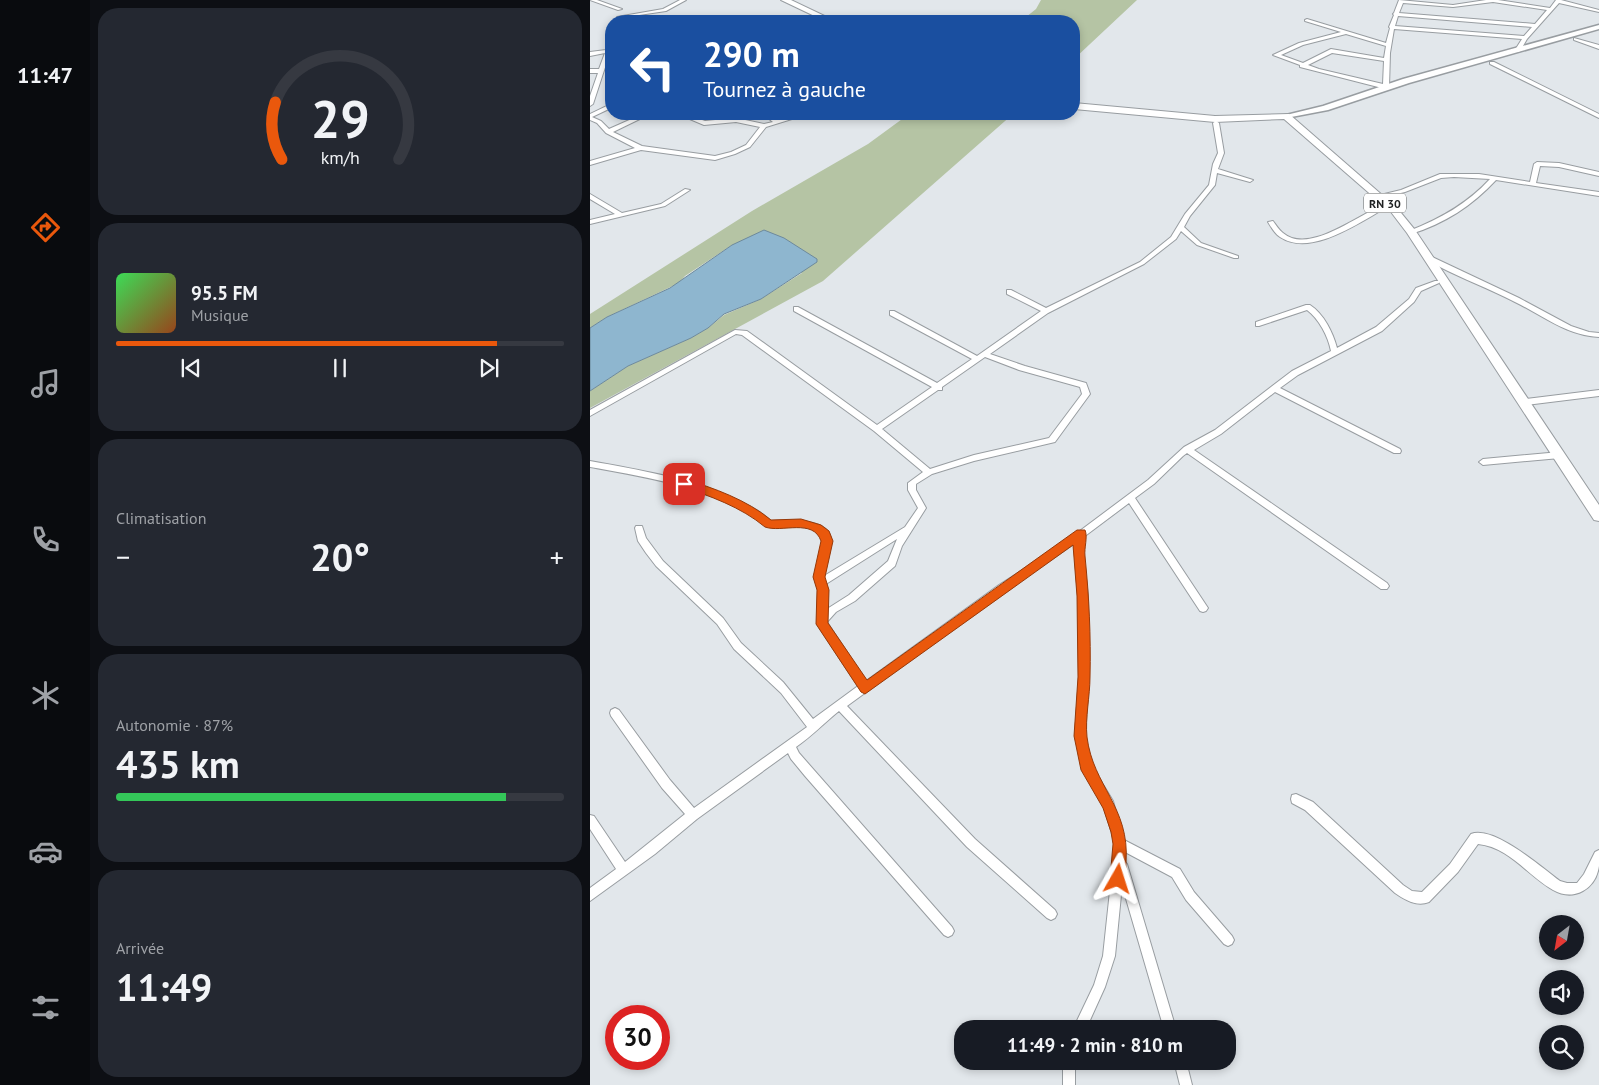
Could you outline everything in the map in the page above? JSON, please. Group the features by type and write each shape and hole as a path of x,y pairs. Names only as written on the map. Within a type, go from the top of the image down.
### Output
{"main road":[{"path":"785,0 818,15"},
{"path":"776,1 805,15"},
{"path":"1080,107 1215,119 1283,119"},
{"path":"1080,111 1216,123 1283,119"},
{"name":"RN 30","path":"1283,119 1356,175 1379,196 1411,232 1430,258 1461,310 1526,402 1599,516"},
{"name":"RN 30","path":"1283,119 1382,208 1436,282 1461,310"}],"street":[{"path":"592,0 620,9"},
{"path":"619,15 623,0"},
{"path":"638,15 664,10 684,0"},
{"path":"1486,0 1549,9"},
{"path":"1386,87 1386,60 1391,28 1395,14 1402,1 1453,6 1492,1"},
{"path":"1518,50 1525,38 1558,1 1599,11"},
{"path":"1395,14 1537,26"},
{"path":"1307,20 1388,45"},
{"path":"1391,28 1525,38"},
{"path":"1283,119 1325,108 1386,87 1599,28"},
{"path":"1347,32 1301,44 1276,55 1302,66 1386,87"},
{"path":"1283,119 1330,112 1412,85 1599,32"},
{"path":"1576,38 1599,47"},
{"path":"1302,66 1324,52 1331,51 1386,60"},
{"path":"590,54 605,52"},
{"path":"590,101 593,88 602,73 605,62"},
{"path":"1492,63 1599,116"},
{"path":"590,71 602,73"},
{"path":"590,109 605,107"},
{"path":"590,117 605,109"},
{"path":"590,117 599,122 608,132 641,148 720,157 748,146 764,126"},
{"path":"608,132 634,120"},
{"path":"696,120 704,123 736,120 764,126 785,120"},
{"path":"774,120 778,122"},
{"path":"877,429 939,388 980,356 1046,311 1142,263 1162,248 1181,228 1187,215 1212,185 1221,153 1216,123"},
{"path":"590,163 641,148"},
{"path":"1532,185 1537,164 1558,165 1599,174"},
{"path":"1215,170 1250,180"},
{"path":"1379,196 1403,191 1440,176 1479,176 1599,194"},
{"path":"1411,232 1430,226 1460,212 1495,178"},
{"path":"590,222 663,205 687,190"},
{"path":"590,196 621,215"},
{"path":"1271,222 1281,236 1288,240 1311,241 1342,229 1382,208"},
{"path":"1181,228 1205,247 1236,257"},
{"path":"1430,258 1451,272 1518,300 1563,324 1583,333 1599,335"},
{"path":"590,895 693,815 809,732 865,688 1151,482 1187,449 1218,432 1294,373 1334,346 1348,345 1379,329 1412,300 1418,290 1436,282"},
{"path":"1009,292 1046,311"},
{"path":"1259,324 1308,307 1314,311 1334,346"},
{"path":"796,310 939,388"},
{"path":"822,621 833,609 852,598 892,562 907,529 922,508 912,490 912,482 929,472 1015,447 1052,440 1086,394 1083,385 980,356 892,313"},
{"path":"590,413 735,332 740,332 748,334 837,402 877,429 929,472"},
{"path":"1274,388 1397,451"},
{"path":"1526,402 1599,393"},
{"path":"1187,449 1384,586"},
{"path":"1483,462 1560,455"},
{"path":"590,464 642,473 706,490 756,513 769,524 801,523 817,528 825,534 827,541 821,567 820,582 823,590 823,628 865,688"},
{"path":"1130,497 1203,608"},
{"path":"639,528 639,536 642,542 654,556 686,591 721,622 742,651 783,689 813,727"},
{"path":"820,582 907,529"},
{"path":"1081,533 1078,547 1083,596 1084,677 1080,736 1088,770 1109,805 1120,844 1120,859 1106,969 1083,1020"},
{"path":"841,706 971,843 1051,914"},
{"path":"615,714 666,784 693,815"},
{"path":"790,745 809,773 948,932"},
{"path":"1296,799 1309,806 1399,889 1416,899 1425,898 1430,893 1454,868 1475,838 1482,838 1498,845 1557,886 1567,890 1575,891 1582,887 1599,856"},
{"path":"590,820 624,870"},
{"path":"1120,844 1176,873 1190,896 1228,940"},
{"path":"1120,859 1167,1020"},
{"path":"1069,1070 1069,1085"},
{"path":"1182,1070 1186,1085"}],"green space":[{"path":"1041,0 1137,0 1080,53 1080,15 1028,15 1036,9"},
{"path":"901,120 1006,120 823,281 590,408 590,391 628,366 691,338 708,328 724,315 761,299 802,273 732,245 685,276 679,283 607,317 590,328 590,314 752,211 868,144"}],"water":[{"path":"764,230 784,238 817,259 817,262 761,299 724,314 708,328 691,338 628,366 590,391 590,328 607,317 670,288 732,245"}],"route":[{"path":"684,484 706,490 756,513 764,522 769,524 801,523 817,528 825,534 827,541 819,577 823,590 823,628 865,688 971,610 1027,573 1081,533 1078,555 1083,596 1084,677 1080,736 1088,770 1109,805 1118,832 1120,859 1118,879"}]}
